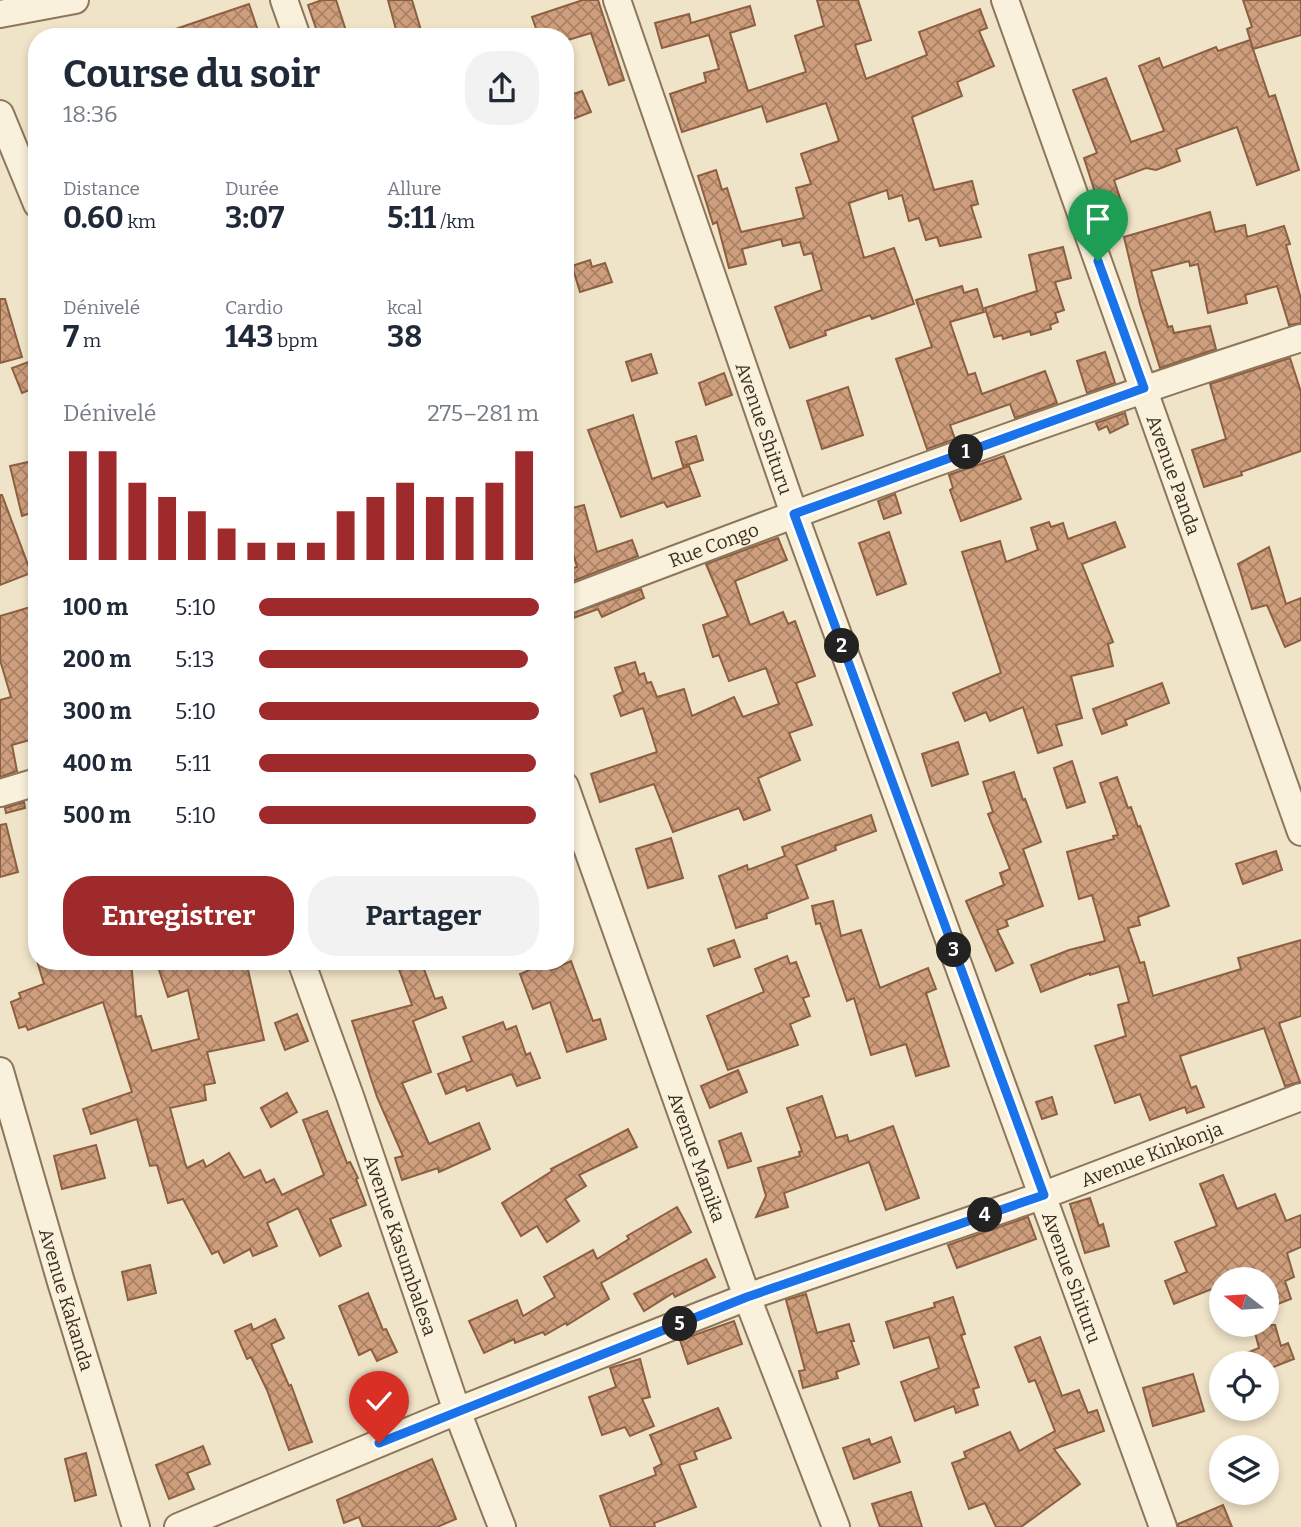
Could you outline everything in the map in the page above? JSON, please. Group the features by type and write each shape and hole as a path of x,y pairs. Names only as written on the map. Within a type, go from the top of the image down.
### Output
{"street":[{"path":"0,14 75,0"},
{"path":"284,0 294,28"},
{"name":"Avenue Shituru","path":"617,0 794,514 1163,1527"},
{"name":"Avenue Panda","path":"1005,0 1301,832"},
{"path":"0,114 28,182"},
{"name":"Rue Congo","path":"574,598 794,514 1144,388 1301,338"},
{"path":"0,793 28,785"},
{"name":"Avenue Manika","path":"574,811 747,1297 835,1527"},
{"name":"Avenue Kasumbalesa","path":"304,970 355,1109 457,1411 502,1527"},
{"name":"Avenue Kakanda","path":"0,1071 136,1527"},
{"name":"Avenue Kinkonja","path":"178,1527 457,1411 747,1297 1044,1195 1301,1097"}],"building":[{"path":"322,0 336,0 345,28 316,28 308,5"},
{"path":"388,0 412,0 420,28 396,28"},
{"path":"583,0 598,0 624,80 609,85 591,33 574,38 574,28 536,28 532,17"},
{"path":"817,0 858,0 871,40 855,45 866,79 927,55 919,32 980,9 987,28 979,31 994,66 957,82 962,96 912,117 934,190 972,181 978,204 971,206 981,237 940,246 937,237 926,240 919,218 909,221 902,195 889,199 887,190 849,203 864,258 894,248 914,304 872,319 870,315 825,331 826,335 790,348 775,307 822,290 812,253 804,255 800,242 783,246 781,239 742,249 746,264 729,268 717,222 713,224 698,176 716,170 722,190 727,188 741,232 804,218 796,188 811,184 801,154 839,141 826,103 767,122 762,106 682,132 670,94 706,82 704,73 719,69 709,35 662,48 655,23 689,14 691,23 750,6 755,25 730,33 748,91 806,72 795,36 824,26"},
{"path":"1243,0 1301,0 1301,35 1253,49 1247,29 1252,27"},
{"path":"249,4 257,28 179,28"},
{"path":"1250,40 1269,97 1275,95 1299,170 1257,185 1237,127 1176,149 1180,161 1156,170 1146,168 1114,180 1124,210 1103,217 1084,158 1097,153 1073,90 1106,78 1131,142 1164,131 1139,66 1159,58 1163,68 1216,47 1218,51"},
{"path":"582,91 591,112 574,119 574,94"},
{"path":"1210,212 1215,232 1245,225 1247,237 1284,226 1290,244 1286,245 1301,299 1301,323 1289,325 1277,286 1245,295 1247,303 1208,313 1198,264 1190,266 1189,261 1151,271 1168,327 1172,326 1174,333 1210,326 1216,349 1160,368 1140,304 1124,237"},
{"path":"1063,247 1071,278 1055,282 1064,310 1055,313 1058,322 1050,325 1051,329 1031,335 1030,331 1003,339 1002,335 994,337 985,308 1037,291 1029,255"},
{"path":"590,260 592,267 605,263 612,282 580,292 574,265"},
{"path":"962,286 964,293 977,289 984,312 950,322 968,375 975,373 982,394 1045,371 1057,403 1015,418 1010,404 950,425 955,439 927,449 896,359 932,347 916,300"},
{"path":"0,299 5,299 22,357 0,363"},
{"path":"1105,352 1115,383 1087,393 1077,361"},
{"path":"651,354 657,373 632,381 626,362"},
{"path":"1290,358 1301,392 1301,451 1204,487 1192,450 1226,439 1210,384"},
{"path":"28,362 28,391 22,393 12,368"},
{"path":"724,373 732,395 706,405 699,383"},
{"path":"848,387 863,435 822,449 807,401"},
{"path":"1125,413 1128,424 1110,433 1107,426 1099,430 1096,423"},
{"path":"633,415 652,479 689,466 700,496 667,507 664,502 621,517 588,430"},
{"path":"696,436 703,460 683,466 676,442"},
{"path":"1004,456 1021,499 961,521 950,490 953,488 949,475"},
{"path":"28,462 28,514 22,516 10,466"},
{"path":"895,494 901,513 884,519 878,501"},
{"path":"2,495 28,565 28,574 0,585"},
{"path":"584,505 597,552 632,540 638,556 574,581 574,568 577,567 574,556 574,508"},
{"path":"1049,522 1051,527 1063,523 1068,539 1115,522 1125,547 1082,564 1113,642 1108,644 1113,666 1071,676 1082,718 1056,725 1062,745 1038,753 1023,707 990,721 986,712 965,721 953,693 1001,673 962,552 1000,541 1006,562 1038,550 1031,528"},
{"path":"889,532 906,584 877,595 859,543"},
{"path":"778,538 787,560 735,581 750,625 783,612 788,624 795,621 815,676 796,683 812,725 789,733 800,760 758,778 770,810 744,820 739,808 673,832 654,784 600,802 591,774 657,752 643,708 621,716 614,696 623,692 615,668 635,662 639,675 644,673 647,683 651,682 657,697 684,689 692,716 734,697 743,717 779,704 766,668 729,681 719,655 713,657 703,625 728,616 706,564"},
{"path":"1269,547 1286,604 1301,598 1301,640 1285,647 1267,605 1252,609 1238,564"},
{"path":"641,589 644,598 602,617 598,609 574,618 574,613"},
{"path":"28,608 28,741 12,745 17,771 0,777 0,700 11,697 0,660 0,616"},
{"path":"1162,683 1169,703 1125,720 1127,725 1102,734 1093,709"},
{"path":"958,742 968,774 932,786 922,754"},
{"path":"1072,761 1085,802 1067,808 1054,768"},
{"path":"1014,772 1041,842 1023,849 1043,906 1006,920 1008,926 997,930 1013,963 996,971 966,901 1004,885 1000,873 1010,869 988,814 993,812 983,782"},
{"path":"1117,777 1128,808 1131,807 1138,827 1140,826 1169,906 1138,917 1140,925 1128,928 1140,963 1144,962 1153,996 1241,969 1238,958 1301,940 1301,1016 1279,1023 1300,1082 1285,1086 1264,1028 1180,1056 1191,1088 1196,1086 1204,1107 1187,1113 1185,1107 1150,1120 1140,1094 1115,1103 1095,1046 1126,1036 1118,1005 1129,1002 1119,966 1090,973 1041,992 1031,965 1069,950 1105,941 1092,895 1079,899 1067,852 1114,839 1113,836 1118,835 1100,783"},
{"path":"24,802 25,808 6,813 5,808"},
{"path":"871,815 876,831 835,846 836,850 796,865 808,898 766,914 767,918 736,928 719,876 747,865 748,870 785,856 782,847"},
{"path":"6,824 18,872 0,877 0,825"},
{"path":"671,838 683,878 648,888 636,849"},
{"path":"1276,851 1282,870 1243,884 1236,864"},
{"path":"833,901 841,936 861,930 880,988 928,968 936,989 926,993 949,1066 916,1076 906,1044 871,1055 854,998 847,1001 820,923 816,924 812,906"},
{"path":"734,940 740,957 714,966 708,949"},
{"path":"787,956 790,964 796,962 809,996 803,998 810,1016 790,1024 798,1045 728,1070 707,1016 764,992 755,969"},
{"path":"574,969 593,1021 600,1019 606,1039 567,1052 550,1002 533,1009 520,974 529,970"},
{"path":"40,970 132,970 136,1017 141,1016 152,1051 199,1039 188,990 168,997 159,970 248,970 264,1040 207,1052 215,1083 204,1085 206,1100 170,1108 185,1163 187,1168 203,1160 206,1167 229,1153 244,1178 260,1170 266,1183 274,1179 282,1195 324,1175 303,1120 327,1111 347,1163 350,1162 358,1178 356,1179 366,1205 330,1219 341,1246 320,1256 298,1208 267,1223 277,1246 253,1256 250,1249 224,1263 218,1251 212,1254 183,1199 168,1203 157,1165 150,1166 137,1119 91,1134 83,1109 132,1092 103,1002 28,1030 26,1026 19,1028 11,1002 21,998 19,993 44,984"},
{"path":"399,970 424,970 435,999 442,997 446,1008 413,1021 431,1072 402,1083 429,1144 479,1123 490,1149 439,1172 438,1168 402,1180 395,1158 403,1156 377,1097 352,1021 412,1005"},
{"path":"297,1014 308,1041 285,1050 275,1023"},
{"path":"503,1022 506,1030 516,1026 526,1055 530,1053 540,1078 517,1086 512,1074 467,1091 465,1086 446,1094 438,1074 472,1061 463,1037"},
{"path":"738,1070 747,1092 710,1108 701,1086"},
{"path":"287,1093 297,1112 271,1127 261,1108"},
{"path":"822,1096 836,1138 847,1135 849,1142 893,1126 919,1198 886,1210 869,1162 784,1193 788,1207 756,1217 766,1196 758,1168 800,1156 799,1152 802,1151 787,1108"},
{"path":"1052,1097 1057,1114 1042,1119 1036,1102"},
{"path":"628,1129 637,1147 579,1175 586,1186 565,1199 579,1221 547,1242 537,1226 521,1236 502,1203 552,1171 551,1169"},
{"path":"741,1133 751,1161 728,1168 719,1141"},
{"path":"96,1145 105,1178 62,1189 54,1156"},
{"path":"1223,1175 1237,1209 1275,1194 1286,1221 1301,1215 1301,1247 1287,1253 1294,1277 1285,1281 1291,1299 1279,1304 1279,1267 1209,1267 1209,1290 1174,1304 1165,1281 1187,1272 1175,1242 1217,1226 1200,1184"},
{"path":"1090,1198 1099,1226 1103,1224 1109,1246 1085,1253 1070,1204"},
{"path":"677,1207 691,1232 601,1283 609,1299 545,1335 543,1332 515,1343 514,1339 484,1353 469,1321 517,1300 523,1316 555,1297 544,1277 593,1250 597,1259 629,1239 627,1236"},
{"path":"1028,1217 1036,1239 957,1268 948,1245"},
{"path":"706,1259 715,1277 675,1297 673,1293 644,1311 634,1294"},
{"path":"150,1265 156,1293 128,1300 122,1272"},
{"path":"368,1293 383,1330 386,1329 397,1352 377,1361 371,1349 359,1355 339,1306"},
{"path":"806,1294 817,1333 849,1324 854,1341 851,1341 859,1364 836,1372 838,1378 803,1388 799,1371 805,1370 786,1300"},
{"path":"953,1297 965,1334 961,1335 979,1387 973,1389 978,1405 956,1413 954,1406 915,1421 901,1382 939,1368 929,1337 894,1348 886,1322 935,1307 934,1303"},
{"path":"275,1319 284,1338 271,1344 289,1386 291,1385 312,1442 289,1450 267,1390 251,1357 247,1359 235,1331 251,1324 253,1330"},
{"path":"734,1321 742,1344 688,1364 680,1340"},
{"path":"1040,1337 1062,1396 1079,1390 1088,1413 1097,1410 1104,1431 1054,1449 1080,1484 1021,1527 996,1527 985,1503 969,1509 952,1463 966,1458 964,1452 1010,1432 1019,1451 1055,1431 1035,1380 1029,1382 1015,1347"},
{"path":"1256,1337 1278,1337 1281,1346 1288,1343 1294,1359 1279,1365 1279,1351 1252,1351 1259,1348"},
{"path":"640,1359 650,1397 642,1399 654,1426 630,1436 625,1427 602,1435 589,1397 616,1387 610,1368"},
{"path":"1193,1374 1204,1411 1153,1426 1143,1388"},
{"path":"718,1408 731,1438 694,1452 697,1459 679,1465 696,1507 654,1523 655,1527 611,1527 600,1496 656,1475 654,1468 662,1464 650,1435"},
{"path":"891,1437 900,1462 854,1479 843,1448 869,1439 871,1445"},
{"path":"203,1446 210,1464 187,1473 194,1489 169,1499 156,1465"},
{"path":"86,1453 96,1495 75,1501 65,1459"},
{"path":"432,1459 456,1519 437,1527 363,1527 359,1517 344,1523 337,1500"},
{"path":"911,1492 922,1527 880,1527 872,1504"},
{"path":"1223,1505 1232,1527 1178,1527 1178,1524"}],"route":[{"path":"379,1443 747,1297 1044,1195 794,514 1144,388 1098,261"}]}
